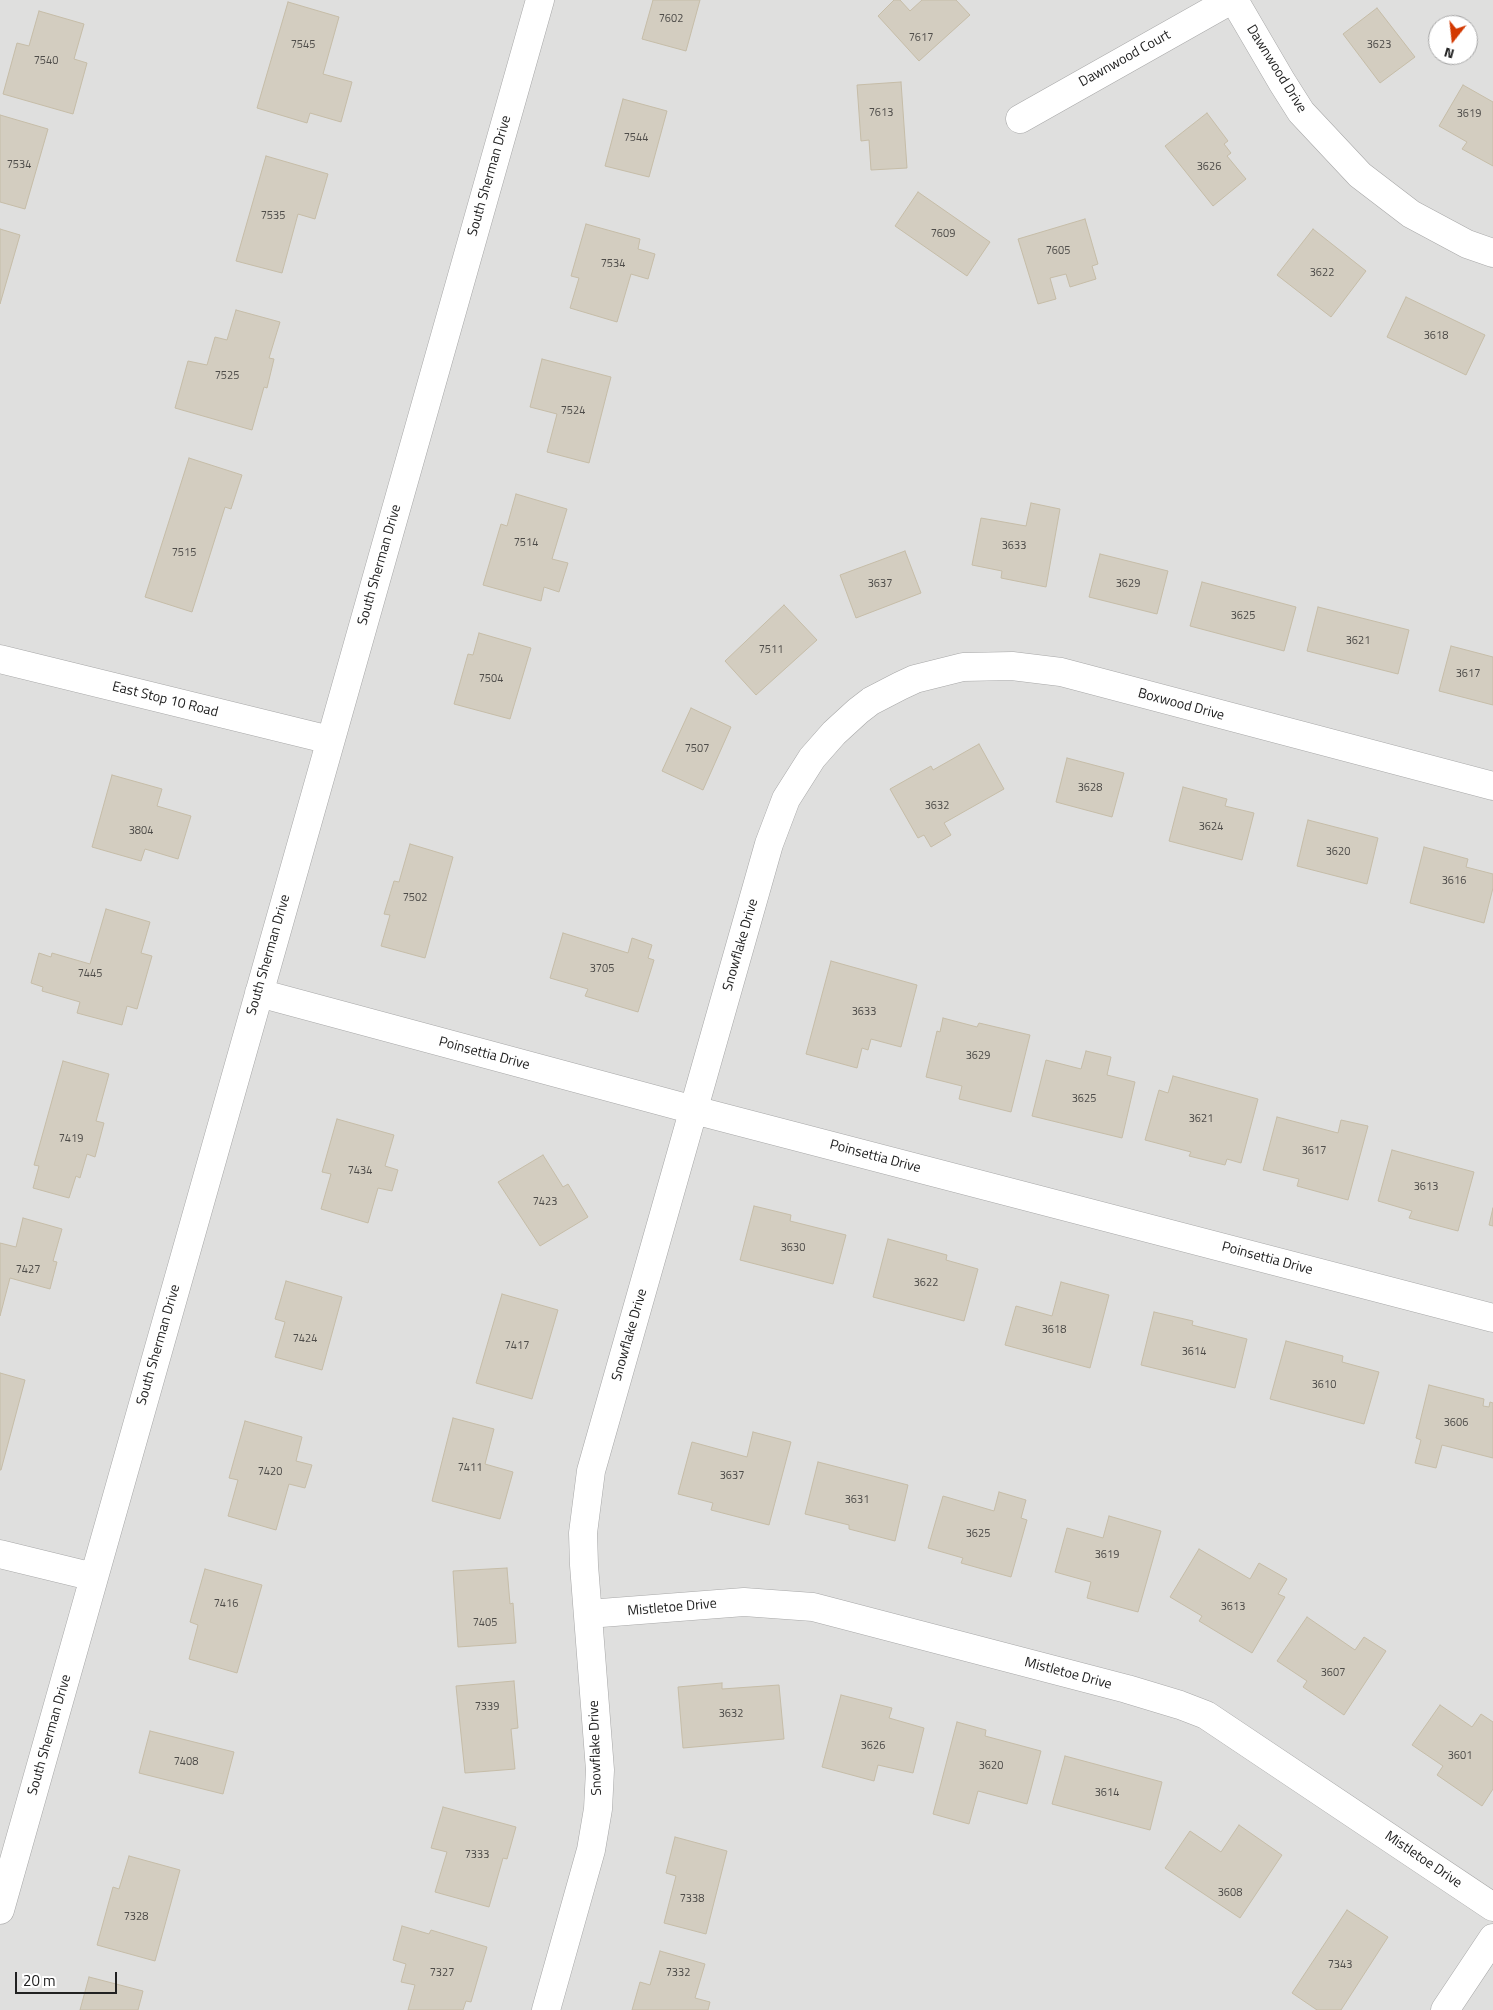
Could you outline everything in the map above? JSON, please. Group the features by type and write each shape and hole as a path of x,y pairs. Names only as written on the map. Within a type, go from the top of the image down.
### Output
{"street":[{"name":"South Sherman Drive","path":"0,1910 540,0"},
{"name":"Dawnwood Court","path":"1020,119 1232,0"},
{"name":"Dawnwood Drive","path":"1232,0 1301,112 1360,175 1411,214 1453,237 1493,253"},
{"name":"East Stop 10 Road","path":"0,659 330,740"},
{"name":"Boxwood Drive","path":"871,701 915,679 963,667 1012,666 1052,671 1493,786"},
{"name":"Snowflake Drive","path":"546,2010 591,1850 598,1809 600,1770 583,1533 591,1471 769,844 779,815 794,785 812,758 834,733 871,701"},
{"name":"Poinsettia Drive","path":"258,993 694,1110 1493,1318"},
{"path":"0,1554 94,1576"},
{"name":"Mistletoe Drive","path":"588,1614 744,1602 813,1607 1180,1705 1206,1715 1493,1907"},
{"path":"1445,2010 1493,1938"}],"shaded area":[{"path":"0,0 1493,0 1493,2010 0,2010"}],"building":[{"path":"653,0 700,0 686,51 642,39"},
{"path":"894,0 900,0 910,11 922,0 956,0 970,15 919,61 878,16"},
{"path":"288,2 339,17 323,74 352,82 341,122 310,113 307,123 257,108"},
{"path":"1377,8 1415,57 1380,83 1343,34"},
{"path":"39,11 84,24 74,59 87,63 73,114 3,94 17,43 29,46"},
{"path":"901,82 907,168 871,170 869,140 861,141 857,85"},
{"path":"1463,85 1493,102 1493,166 1462,149 1467,142 1439,126"},
{"path":"623,99 667,111 649,177 605,166"},
{"path":"1207,113 1228,141 1224,144 1231,153 1227,156 1246,179 1213,206 1165,146"},
{"path":"0,115 48,129 25,209 0,202"},
{"path":"266,156 328,174 315,219 298,214 282,273 236,261"},
{"path":"918,192 990,242 967,276 895,226"},
{"path":"1085,219 1098,264 1092,266 1096,279 1070,287 1066,274 1050,278 1056,299 1038,304 1018,239"},
{"path":"586,224 640,239 638,249 655,254 648,279 631,274 617,322 570,308 579,278 571,276"},
{"path":"0,229 20,235 0,304"},
{"path":"1313,229 1366,271 1331,317 1277,275"},
{"path":"1406,297 1485,335 1466,375 1387,337"},
{"path":"236,310 280,322 269,358 274,359 267,388 264,387 252,430 175,408 188,361 207,365 215,337 227,340"},
{"path":"542,359 611,377 589,463 547,452 557,414 530,407"},
{"path":"189,458 242,475 231,509 225,507 192,612 145,597"},
{"path":"516,494 567,509 552,559 568,563 559,592 544,587 541,601 483,585 501,524 507,526"},
{"path":"1031,503 1060,509 1046,587 1001,578 1002,571 972,565 981,518 1026,526"},
{"path":"905,551 921,593 856,618 840,575"},
{"path":"1100,554 1168,571 1157,614 1089,597"},
{"path":"1202,582 1296,607 1284,651 1190,626"},
{"path":"784,605 817,640 756,695 725,661"},
{"path":"1318,607 1409,630 1398,674 1307,651"},
{"path":"479,633 531,648 510,719 454,704 468,654 473,655"},
{"path":"1451,646 1493,657 1493,705 1439,691"},
{"path":"691,708 731,727 703,790 662,771"},
{"path":"979,744 1004,789 944,823 951,835 931,847 924,835 918,838 890,789 931,766 933,770"},
{"path":"1067,758 1124,773 1112,817 1056,802"},
{"path":"112,775 162,789 157,806 191,816 178,859 145,849 141,861 92,847"},
{"path":"1183,787 1227,799 1225,806 1254,813 1242,860 1169,841"},
{"path":"1308,820 1378,838 1367,884 1297,866"},
{"path":"410,844 453,857 425,958 381,946 390,915 384,914 394,881 399,882"},
{"path":"1424,847 1468,859 1466,867 1493,874 1493,888 1484,923 1410,903"},
{"path":"106,909 150,922 141,953 152,956 137,1009 127,1006 122,1025 77,1013 80,1002 42,991 43,987 31,983 39,953 51,957 52,953 90,964"},
{"path":"563,933 628,953 632,938 652,945 648,958 654,960 638,1012 585,996 588,989 550,978"},
{"path":"831,961 917,985 901,1047 871,1039 868,1050 862,1048 857,1068 806,1054"},
{"path":"943,1018 977,1027 979,1023 1030,1035 1011,1112 959,1099 962,1086 926,1077 937,1031 940,1032"},
{"path":"1086,1051 1111,1057 1107,1075 1135,1082 1122,1138 1032,1116 1046,1060 1081,1069"},
{"path":"63,1061 109,1074 96,1121 104,1123 95,1157 87,1154 80,1178 76,1176 69,1198 33,1188 39,1166 34,1165"},
{"path":"1173,1076 1258,1099 1241,1163 1227,1159 1225,1165 1189,1156 1191,1152 1145,1140 1159,1090 1168,1093"},
{"path":"1277,1117 1338,1133 1341,1120 1368,1126 1348,1200 1297,1186 1299,1179 1263,1170"},
{"path":"337,1119 394,1135 385,1166 398,1170 392,1191 378,1188 368,1223 321,1209 331,1174 322,1172"},
{"path":"1392,1150 1474,1172 1458,1231 1409,1218 1412,1211 1378,1201"},
{"path":"543,1155 563,1187 568,1184 588,1217 540,1246 498,1182"},
{"path":"754,1206 791,1215 790,1221 846,1235 833,1284 740,1260"},
{"path":"1493,1208 1493,1226 1489,1225"},
{"path":"23,1218 62,1229 53,1261 57,1262 50,1289 10,1278 0,1316 0,1243 16,1247"},
{"path":"888,1239 947,1255 946,1260 978,1269 964,1321 873,1297"},
{"path":"286,1281 342,1297 322,1370 275,1357 285,1322 275,1319"},
{"path":"1061,1282 1109,1295 1090,1368 1005,1345 1016,1306 1052,1316"},
{"path":"502,1294 558,1310 532,1399 476,1383"},
{"path":"1154,1312 1193,1321 1192,1325 1247,1339 1235,1388 1141,1365"},
{"path":"1286,1341 1343,1356 1342,1362 1379,1372 1364,1424 1270,1399"},
{"path":"0,1373 25,1380 1,1470 0,1470"},
{"path":"1429,1385 1484,1399 1483,1406 1489,1407 1490,1402 1493,1403 1493,1458 1442,1445 1436,1468 1415,1463 1421,1440 1416,1438"},
{"path":"453,1418 494,1429 485,1464 513,1472 500,1519 432,1501"},
{"path":"245,1421 302,1437 296,1461 312,1465 305,1488 289,1484 276,1530 228,1516 238,1480 229,1478"},
{"path":"753,1432 791,1442 769,1525 711,1510 713,1503 678,1494 692,1442 747,1457"},
{"path":"818,1462 908,1485 895,1541 849,1529 849,1525 805,1514"},
{"path":"999,1492 1026,1500 1021,1518 1027,1520 1011,1577 961,1563 963,1558 928,1548 943,1496 994,1511"},
{"path":"1109,1516 1161,1531 1138,1612 1087,1598 1091,1582 1055,1572 1067,1528 1103,1538"},
{"path":"1199,1549 1250,1579 1259,1563 1287,1579 1278,1594 1285,1597 1252,1653 1199,1621 1202,1616 1170,1597"},
{"path":"507,1568 510,1604 513,1603 516,1643 458,1647 453,1571"},
{"path":"205,1569 262,1585 237,1673 189,1659 198,1625 190,1622"},
{"path":"1307,1617 1355,1650 1364,1637 1386,1651 1344,1715 1303,1687 1307,1681 1277,1661"},
{"path":"514,1681 518,1728 511,1729 515,1769 465,1773 456,1686"},
{"path":"722,1683 722,1689 779,1685 784,1739 683,1748 678,1687"},
{"path":"841,1695 892,1708 889,1718 924,1728 913,1773 878,1765 874,1781 822,1767"},
{"path":"1440,1705 1472,1727 1481,1714 1493,1722 1493,1789 1482,1806 1437,1775 1443,1766 1412,1745"},
{"path":"957,1722 986,1730 985,1736 1041,1751 1027,1804 978,1791 969,1824 933,1814"},
{"path":"150,1731 234,1752 223,1794 139,1773"},
{"path":"1065,1756 1162,1782 1150,1830 1052,1804"},
{"path":"443,1807 516,1827 507,1859 503,1858 489,1907 435,1892 447,1852 431,1848"},
{"path":"1239,1825 1282,1855 1240,1918 1165,1868 1190,1831 1221,1852"},
{"path":"675,1837 727,1851 706,1934 664,1923 676,1876 666,1873"},
{"path":"129,1856 180,1870 155,1961 97,1945 113,1887 119,1889"},
{"path":"1347,1910 1388,1937 1341,2010 1317,2010 1292,1993"},
{"path":"402,1926 429,1934 431,1930 487,1947 471,2002 466,2001 463,2010 408,2010 415,1985 401,1982 406,1964 393,1960"},
{"path":"660,1951 705,1964 695,1998 710,2002 708,2010 632,2010 640,1982 650,1985"},
{"path":"89,1977 143,1991 138,2010 80,2010"}]}
